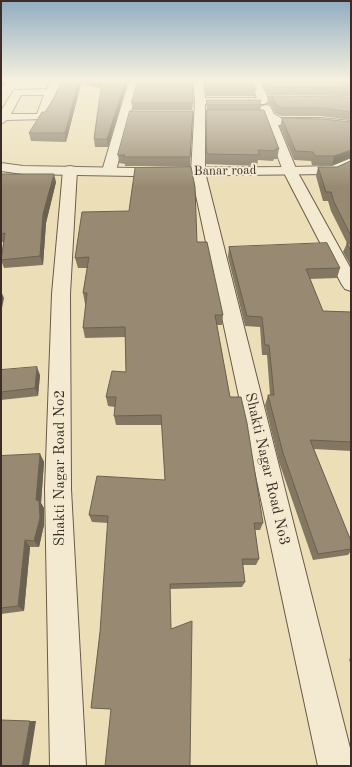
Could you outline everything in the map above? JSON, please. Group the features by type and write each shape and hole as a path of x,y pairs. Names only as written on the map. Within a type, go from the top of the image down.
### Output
{"street":[{"path":"2,118 41,116"},
{"path":"109,171 125,116"},
{"path":"185,116 204,116"},
{"name":"Shakti Nagar Road No3","path":"204,116 198,172 336,766"},
{"path":"223,116 268,116 278,121 321,122 351,125"},
{"path":"268,116 290,170 351,285"},
{"name":"Banar road","path":"1,168 22,170 198,172 334,170 351,162"},
{"name":"Shakti Nagar Road No2","path":"68,766 58,489 61,294 70,170"}],"building":[{"path":"40,116 70,116 65,133 29,133"},
{"path":"97,116 114,116 107,139 94,139"},
{"path":"129,116 193,116 190,157 124,157 125,155 118,155"},
{"path":"207,116 266,116 279,149 275,149 275,151 258,150 259,155 207,154"},
{"path":"282,118 323,119 351,122 351,150 334,156 315,156 313,152 296,151"},
{"path":"351,161 351,236 334,202 331,192 326,192 318,167 337,167"},
{"path":"191,167 195,187 197,242 207,242 223,315 215,315 230,397 241,397 247,423 263,523 254,523 259,559 242,559 245,582 170,584 171,629 192,621 190,766 105,766 111,709 91,708 100,632 108,516 89,515 97,476 165,480 161,415 114,416 116,397 106,397 112,371 126,372 125,327 83,328 87,293 83,293 89,257 75,258 82,212 129,211 135,168"},
{"path":"1,174 54,174 43,214 40,256 1,260 5,233 1,234"},
{"path":"327,243 340,268 306,269 323,311 351,312 351,442 310,440 351,541 351,549 318,554 283,453 268,395 274,395 269,345 265,345 262,317 247,316 229,247"},
{"path":"347,243 351,243 351,251"},
{"path":"37,367 35,388 1,392 1,370"},
{"path":"40,454 36,500 39,501 40,518 34,541 25,540 18,606 1,608 1,456"},
{"path":"1,720 30,721 22,766 1,766"}]}
